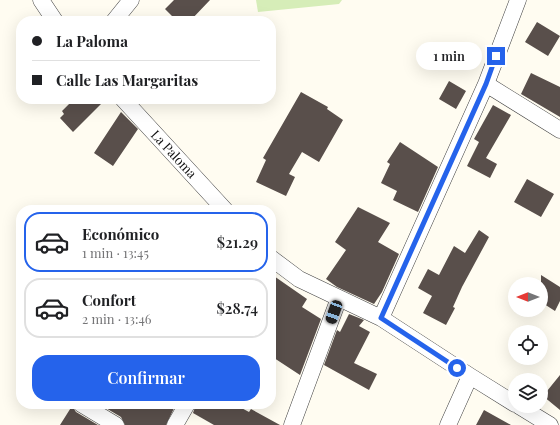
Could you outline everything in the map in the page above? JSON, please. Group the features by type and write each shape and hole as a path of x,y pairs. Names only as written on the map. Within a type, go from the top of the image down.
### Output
{"street":[{"path":"41,0 52,16"},
{"path":"118,16 131,0"},
{"path":"381,318 486,84 518,0"},
{"path":"486,84 560,130"},
{"name":"La Paloma","path":"128,104 220,205"},
{"path":"276,262 298,279 381,318 508,400"},
{"path":"292,425 339,298"},
{"path":"448,425 470,376"},
{"path":"89,409 116,425"},
{"path":"175,425 184,409"},
{"path":"530,413 550,425"}],"green space":[{"path":"256,0 342,0 339,4 258,12"}],"building":[{"path":"174,0 210,0 195,16 172,16 165,9"},
{"path":"537,22 560,36 548,56 525,42"},
{"path":"531,73 560,87 560,117 521,94"},
{"path":"449,81 466,91 456,109 439,99"},
{"path":"301,92 328,107 327,109 343,120 319,162 302,152 289,174 295,177 286,196 256,182 266,160 263,158"},
{"path":"69,104 101,104 73,132 60,118 64,114 62,111"},
{"path":"493,105 511,115 486,158 497,164 490,178 467,166 479,142 474,139"},
{"path":"121,112 138,129 113,166 94,153"},
{"path":"400,142 438,167 418,212 393,200 397,191 381,183 390,164 387,162"},
{"path":"527,179 554,194 541,217 514,202"},
{"path":"358,207 390,223 378,242 399,254 382,292 374,304 337,287 326,279 346,250 335,242"},
{"path":"479,230 489,237 462,287 453,307 455,308 446,325 423,313 432,296 418,288 428,269 439,275 454,246 465,253"},
{"path":"276,277 307,299 302,307 321,319 300,375 276,359"},
{"path":"548,279 560,287 560,301 555,311 548,306"},
{"path":"349,314 364,320 359,326 370,332 354,363 377,374 369,390 324,365 337,330 340,332"},
{"path":"560,375 560,410 548,400 548,390"},
{"path":"70,409 74,409 76,412 98,425 60,425"},
{"path":"107,409 174,409 166,425 125,425 121,417"},
{"path":"194,409 243,409 249,412 251,409 280,425 214,425 193,413"},
{"path":"484,410 511,425 476,425"}],"route":[{"path":"457,368 381,318 486,84 496,56"}]}
